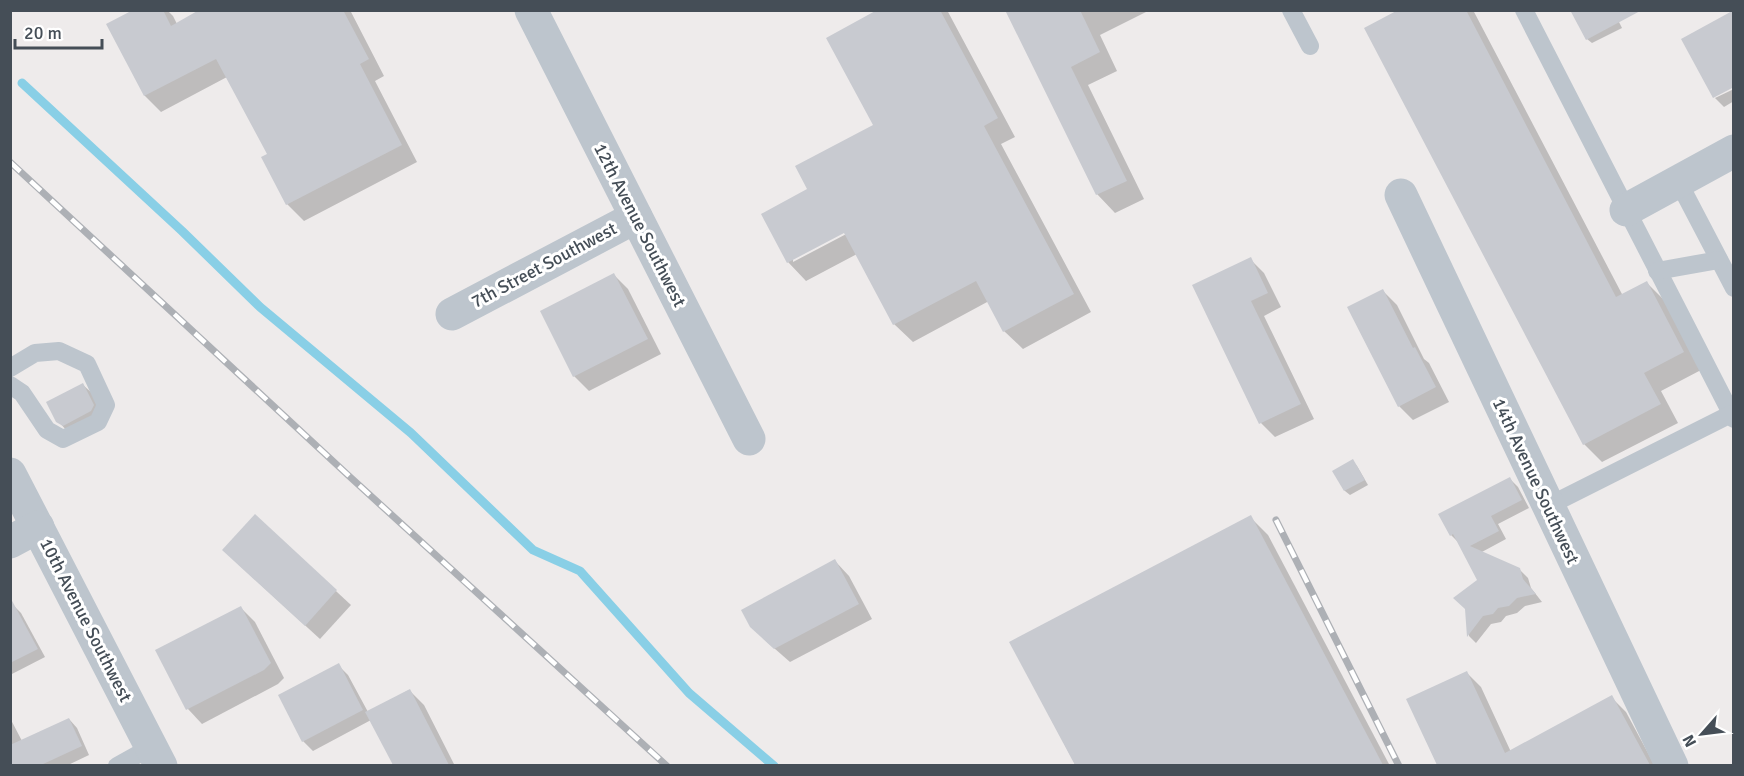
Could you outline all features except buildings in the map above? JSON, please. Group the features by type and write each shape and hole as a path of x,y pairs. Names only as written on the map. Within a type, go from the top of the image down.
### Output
{"street":[{"name":"12th Avenue Southwest","path":"531,10 749,439"},
{"path":"1626,210 1734,151"},
{"name":"14th Avenue Southwest","path":"1401,195 1671,765"},
{"name":"7th Street Southwest","path":"452,314 636,217"},
{"name":"10th Avenue Southwest","path":"10,474 24,534 156,756"}],"lane":[{"path":"1291,10 1310,46"},
{"path":"1524,10 1732,417 1548,506"},
{"path":"1678,182 1734,288"},
{"path":"1657,271 1719,260"},
{"path":"10,368 35,352 59,351 87,364 106,405 98,422 63,440 47,430 22,393 10,385"},
{"path":"117,765 156,756"}],"waterway":[{"path":"22,83 182,231 260,307 411,433 533,550 580,571 689,693 774,766"}],"railway":[{"path":"10,162 667,766"},
{"path":"1276,520 1399,766"}]}
